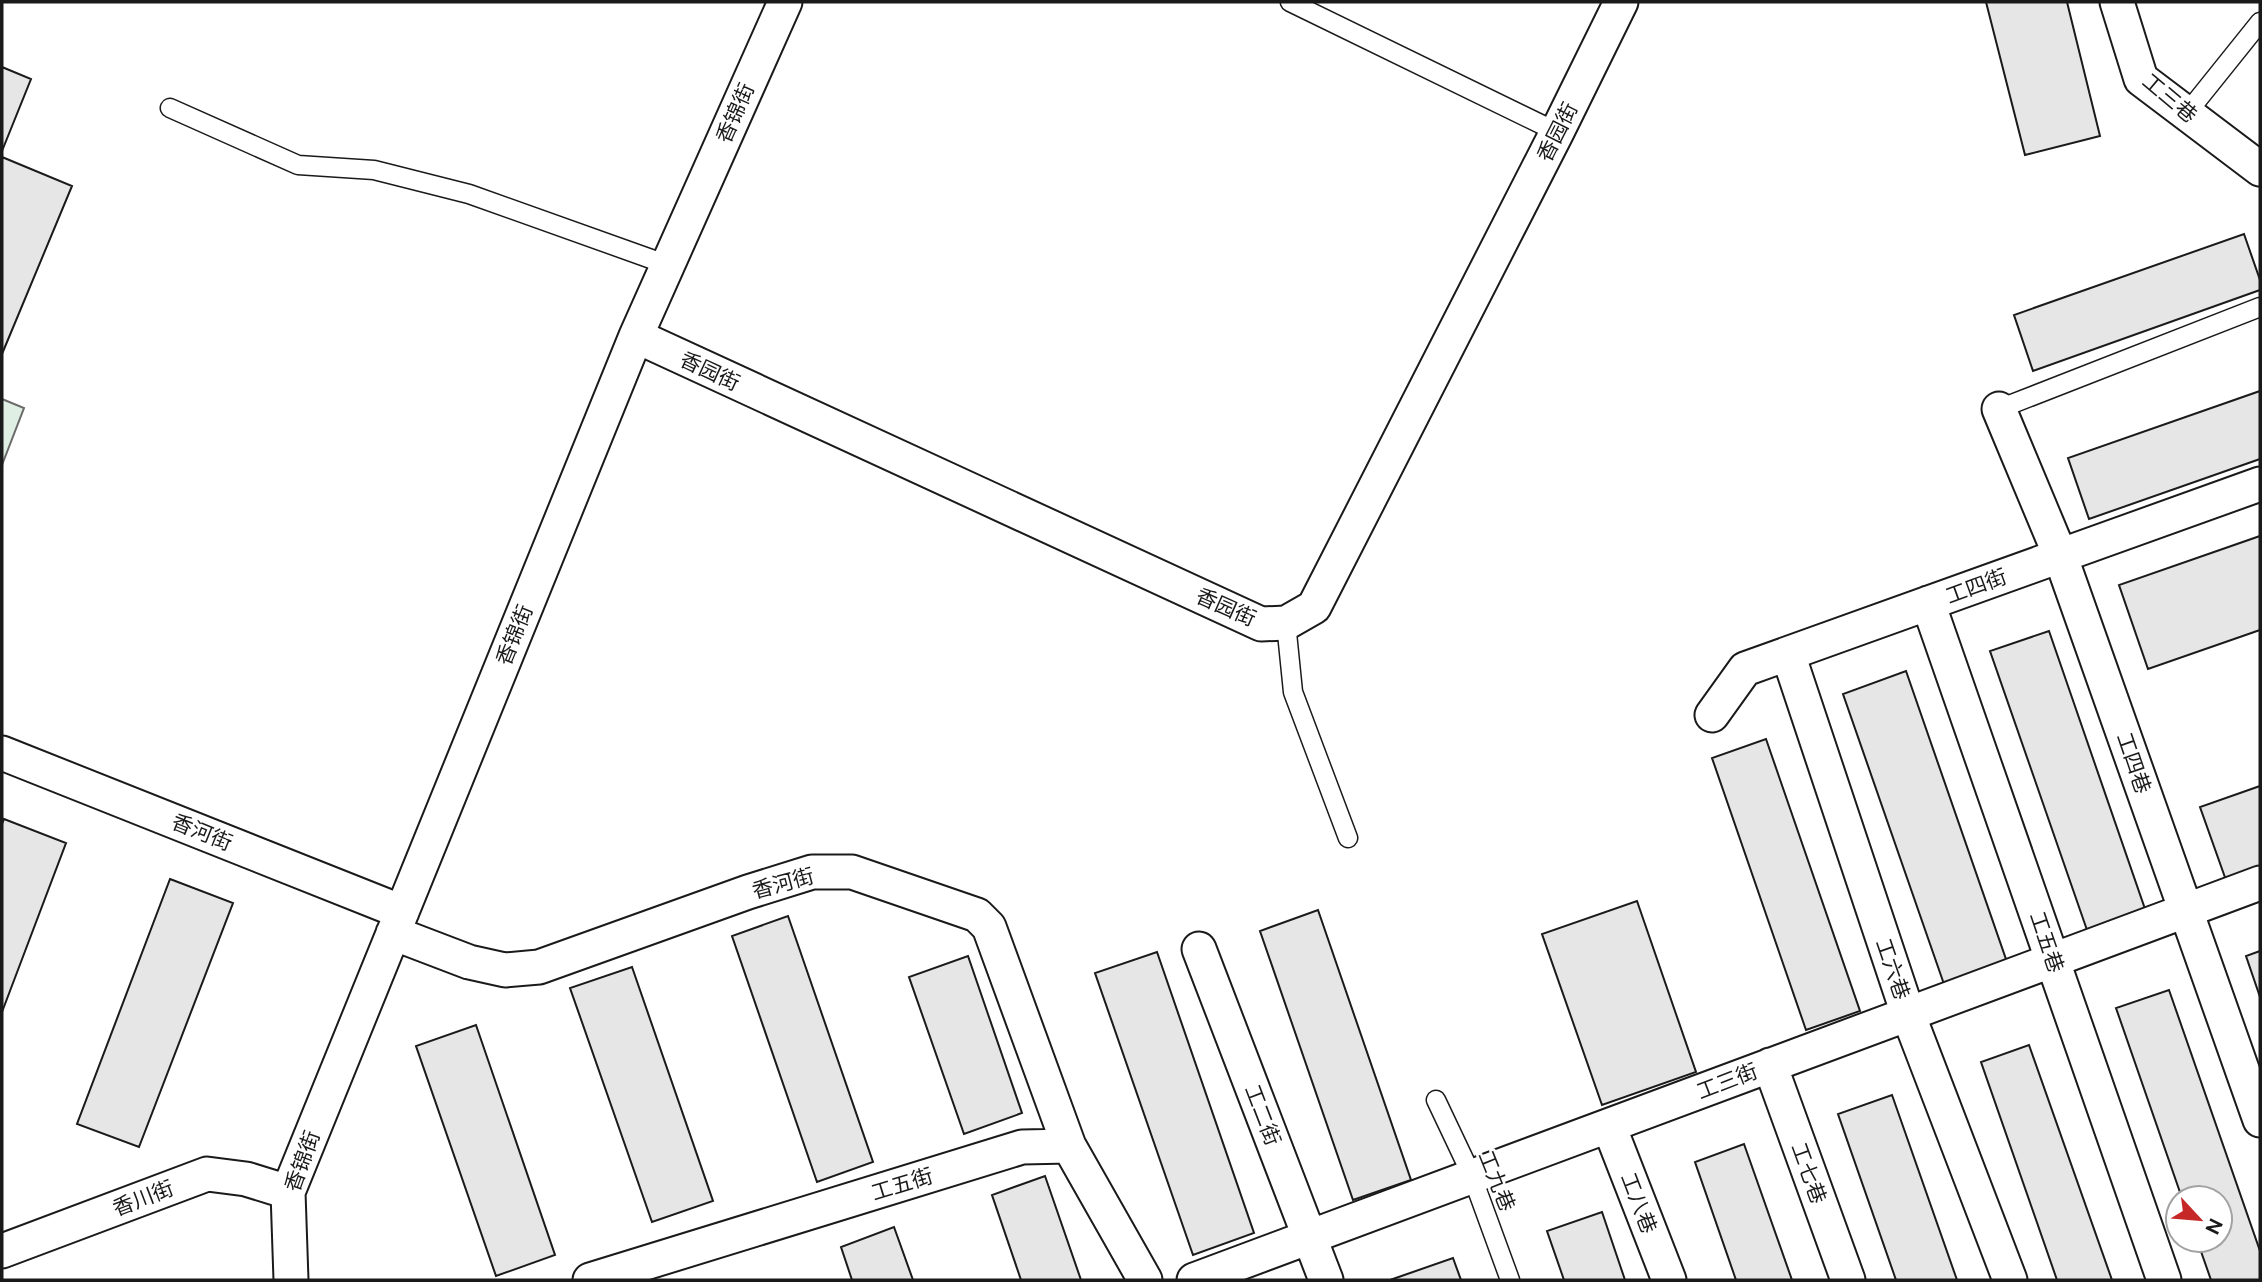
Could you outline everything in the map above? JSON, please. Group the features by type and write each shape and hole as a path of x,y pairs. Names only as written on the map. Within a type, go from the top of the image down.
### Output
{"street":[{"name":"香锦街","path":"290,1280 288,1192 636,336 785,2"},
{"name":"香园街","path":"636,336 1261,624 1286,623 1314,607 1621,2"},
{"name":"工三巷","path":"2117,2 2141,79 2260,169"},
{"name":"工四巷","path":"1999,408 2060,555 2260,1120"},
{"name":"工四街","path":"1712,715 1745,669 2260,484"},
{"name":"工五巷","path":"1928,603 2164,1280"},
{"name":"工六巷","path":"1787,654 1908,1014 2010,1280"},
{"name":"香河街","path":"2,753 398,922 469,961 505,970 539,967 748,892 812,872 852,872 977,915 989,927 1069,1146"},
{"name":"工三街","path":"1194,1280 2260,883"},
{"name":"工二街","path":"1199,949 1326,1280"},
{"name":"工七巷","path":"1770,1065 1848,1280"},
{"name":"工八巷","path":"1609,1126 1669,1280"},
{"name":"工五街","path":"590,1280 1022,1147 1069,1146"},
{"path":"1069,1146 1146,1280"},
{"name":"香川街","path":"2,1251 206,1174 246,1179 288,1192"}],"lane":[{"path":"1290,2 1557,132"},
{"path":"2187,113 2260,22"},
{"path":"170,108 298,165 374,170 469,194 668,265"},
{"path":"1999,408 2260,307"},
{"path":"1286,623 1293,692 1348,838"},
{"name":"工九巷","path":"1436,1100 1472,1176 1510,1280"}],"green space":[{"path":"2,399 24,408 2,465"}],"building":[{"path":"1986,2 2067,2 2100,136 2025,155"},
{"path":"2,67 31,79 2,151"},
{"path":"2,157 72,186 2,354"},
{"path":"2244,234 2260,280 2260,290 2033,371 2014,315"},
{"path":"2260,391 2260,459 2089,519 2068,458"},
{"path":"2260,536 2260,630 2148,669 2119,585"},
{"path":"2049,631 2145,909 2087,930 1990,651"},
{"path":"1906,671 2008,965 1945,987 1843,694"},
{"path":"1766,739 1860,1011 1806,1030 1712,758"},
{"path":"2260,786 2260,871 2227,883 2200,807"},
{"path":"4,819 66,843 2,1012 2,824"},
{"path":"170,879 233,903 139,1147 77,1124"},
{"path":"1637,901 1696,1072 1602,1105 1542,934"},
{"path":"1318,910 1411,1180 1353,1200 1260,931"},
{"path":"788,916 873,1162 817,1182 732,936"},
{"path":"2260,951 2260,997 2246,956"},
{"path":"1157,952 1254,1233 1193,1255 1095,973"},
{"path":"968,956 1022,1113 964,1134 909,977"},
{"path":"632,967 713,1201 652,1222 570,988"},
{"path":"2169,990 2260,1251 2260,1280 2211,1280 2202,1254 2234,1254 2234,1184 2177,1184 2116,1008"},
{"path":"476,1025 555,1255 496,1276 416,1046"},
{"path":"2029,1045 2112,1280 2057,1280 1981,1062"},
{"path":"1892,1095 1957,1280 1896,1280 1838,1114"},
{"path":"1744,1144 1792,1280 1736,1280 1695,1162"},
{"path":"1045,1176 1081,1280 1021,1280 992,1195"},
{"path":"1602,1212 1625,1280 1564,1280 1547,1231"},
{"path":"894,1227 913,1280 852,1280 841,1247"},
{"path":"1453,1258 1461,1280 1390,1280"}]}
